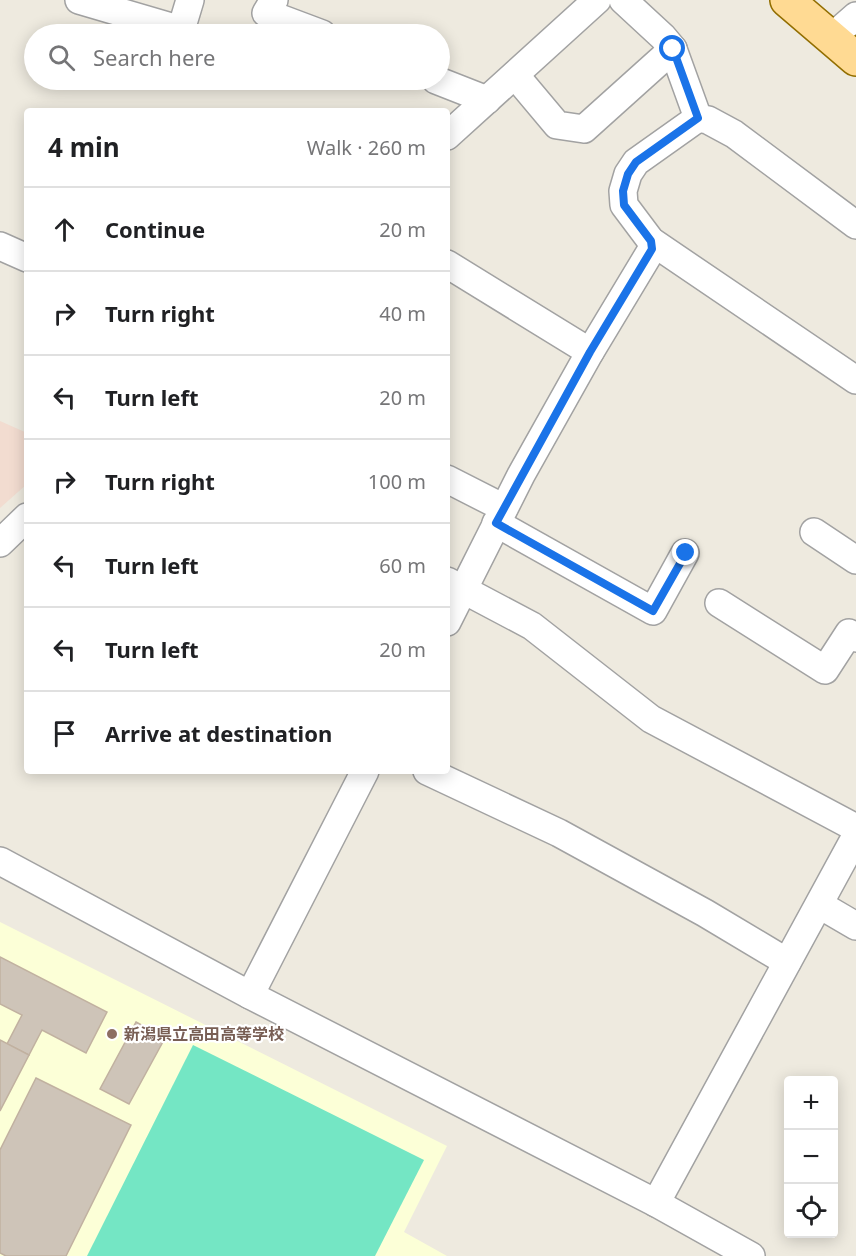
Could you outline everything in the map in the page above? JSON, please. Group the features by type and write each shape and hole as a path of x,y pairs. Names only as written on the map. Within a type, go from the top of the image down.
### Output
{"main road":[{"path":"787,0 844,27 856,59"}],"street":[{"path":"79,0 161,24"},
{"path":"183,24 190,0"},
{"path":"274,0 266,13 295,24"},
{"path":"450,133 597,0"},
{"path":"623,0 673,49 698,118"},
{"path":"515,75 557,125 584,129 673,49"},
{"path":"450,85 487,100"},
{"path":"856,225 734,134 708,120 698,118 636,162 628,174 623,191 624,205 651,241 856,380"},
{"path":"450,606 454,585 500,516 590,352 648,258 652,249 651,241"},
{"path":"0,246 24,257"},
{"path":"450,266 590,352"},
{"path":"450,481 500,516 653,611 686,553"},
{"path":"0,543 24,520"},
{"path":"814,532 856,560"},
{"path":"454,585 532,626 651,719 856,828"},
{"path":"719,603 825,670 849,633 856,638"},
{"path":"250,995 363,774"},
{"path":"433,774 559,833 705,913 787,962"},
{"path":"656,1203 856,836"},
{"path":"0,861 250,995 656,1203 751,1256"},
{"path":"820,905 856,926"}],"shaded area":[{"path":"0,421 24,432 24,487 0,508"},
{"name":"新潟県立高田高等学校","path":"0,922 447,1146 404,1232 447,1256 0,1256"}],"green space":[{"path":"193,1045 424,1160 375,1256 87,1256"}],"building":[{"path":"0,957 107,1012 86,1053 42,1030 29,1055 7,1044 22,1015 0,1004"},
{"path":"136,1022 165,1038 129,1104 100,1089"},
{"path":"0,1040 29,1055 0,1111"},
{"path":"36,1078 131,1125 66,1256 6,1256 0,1253 0,1150"}],"place":[{"name":"新潟県立高田高等学校","path":"112,1034"}],"route":[{"path":"673,49 698,118 636,162 628,174 623,191 624,205 651,241 652,249 590,352 496,523 653,611 686,553"}]}
